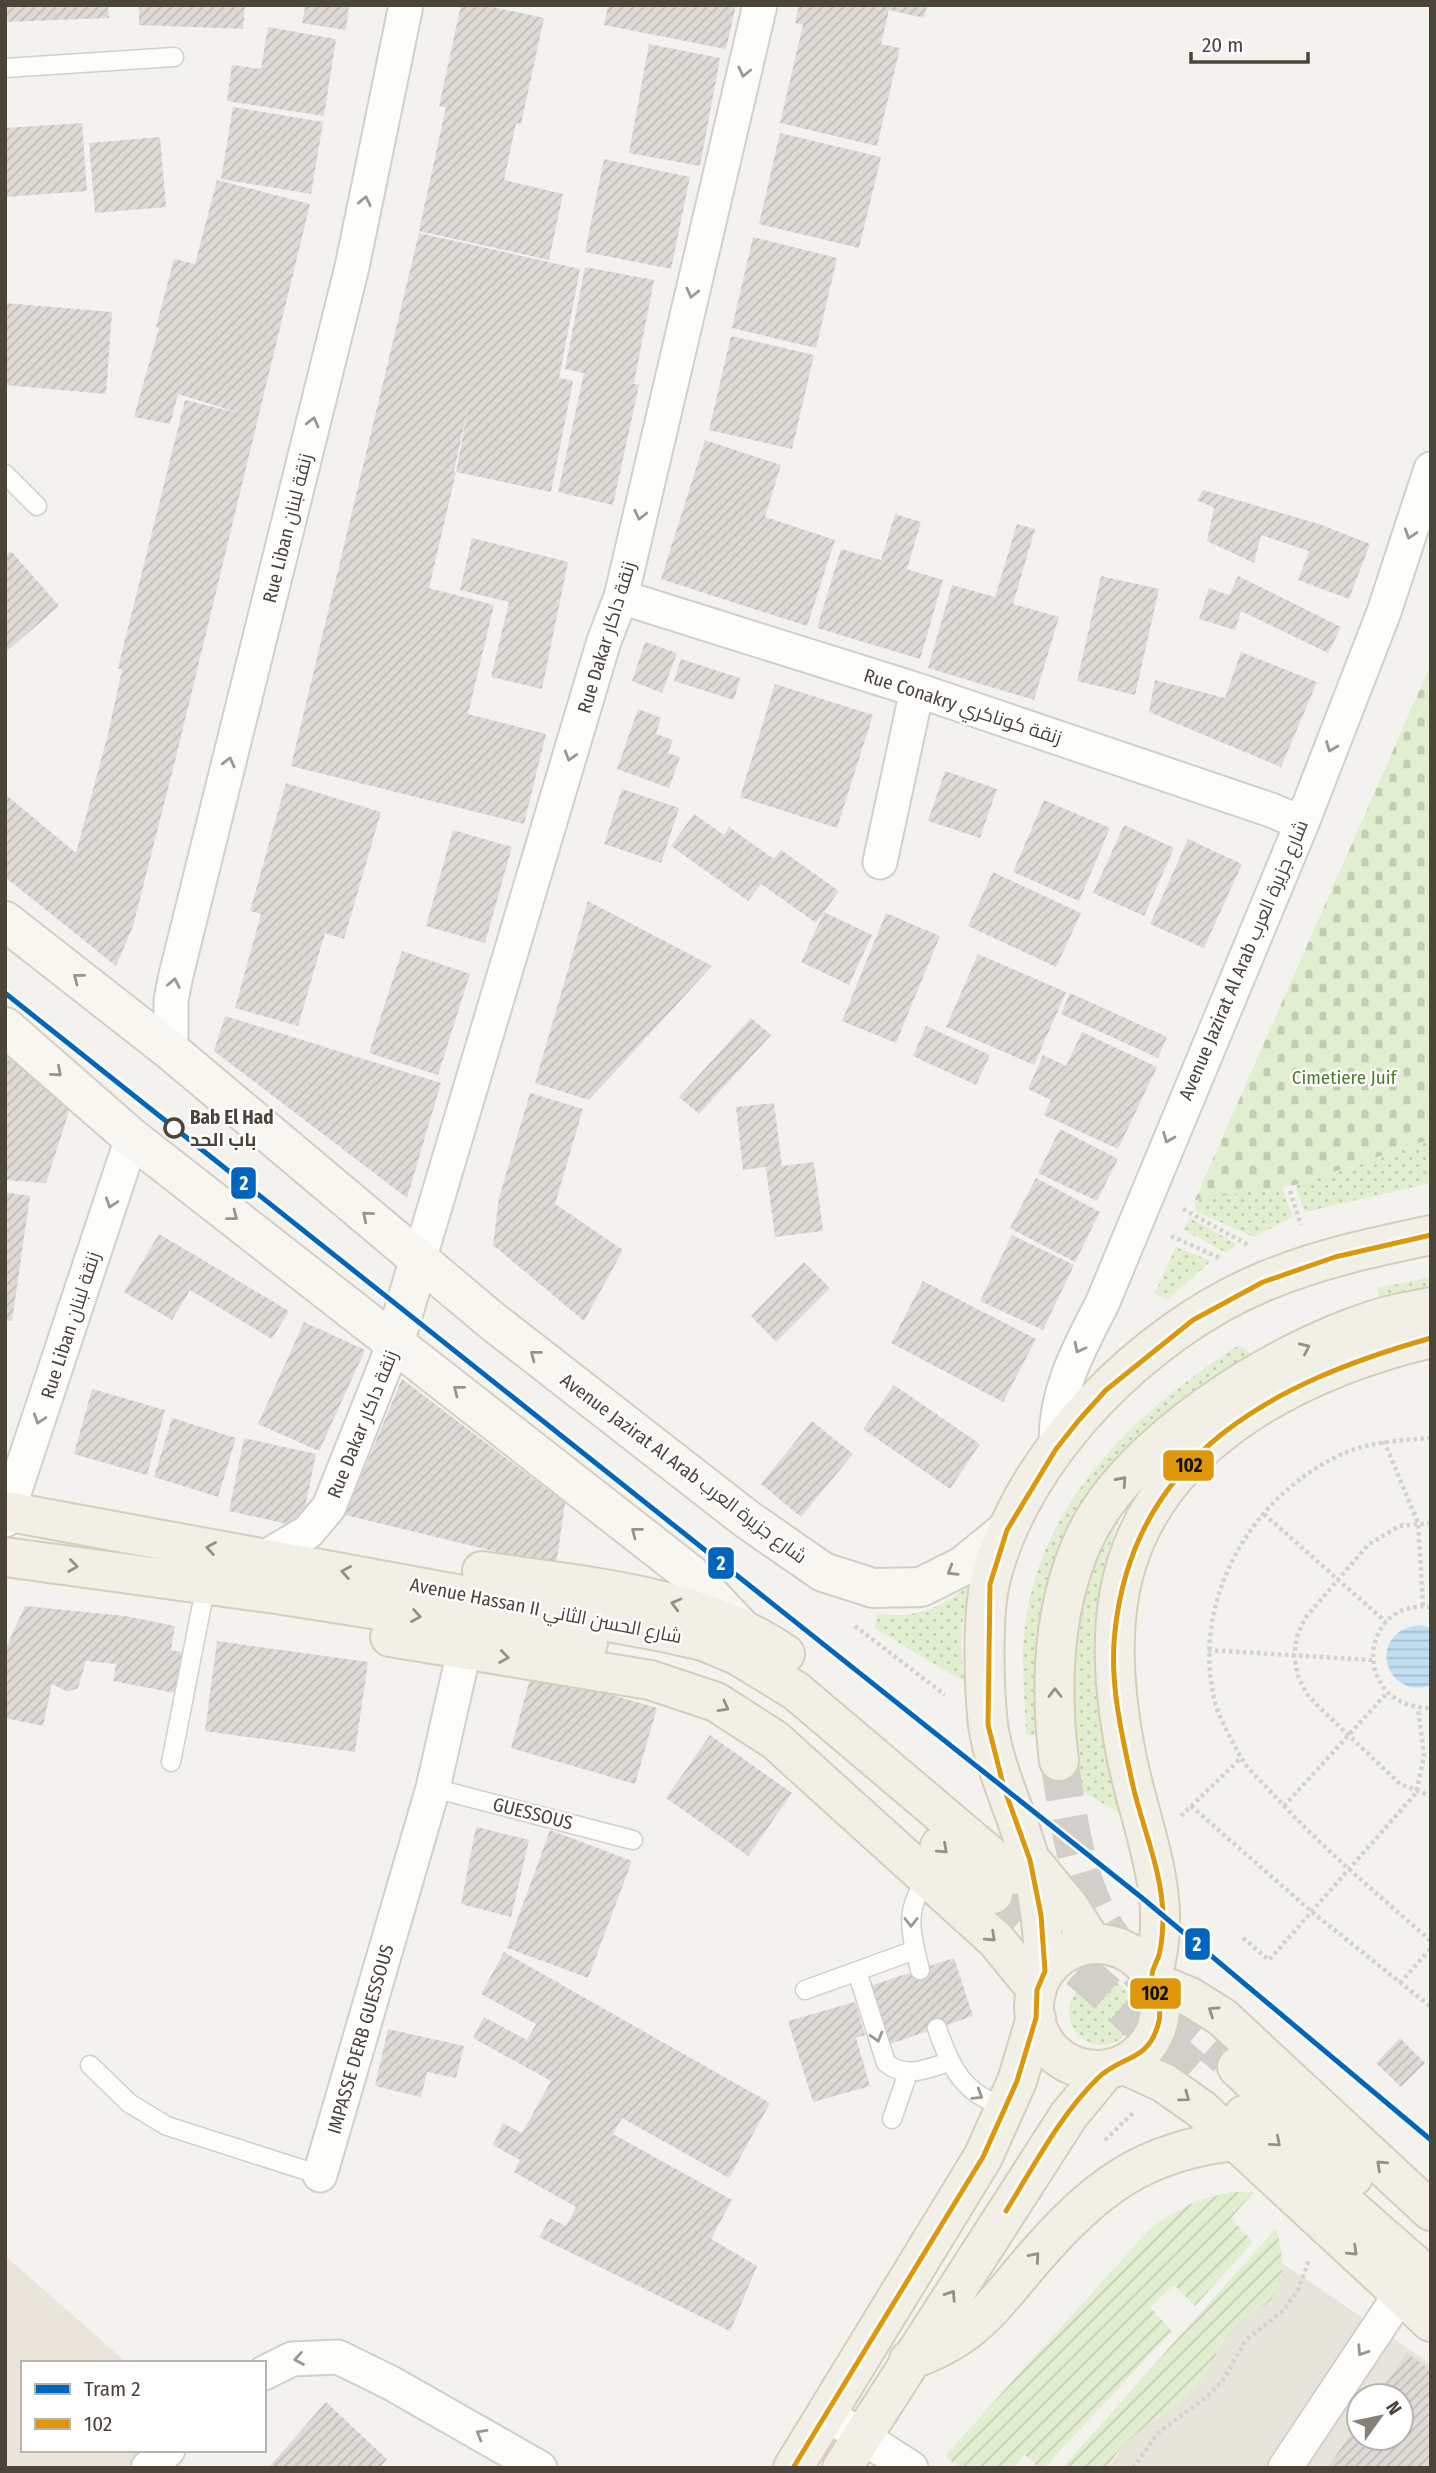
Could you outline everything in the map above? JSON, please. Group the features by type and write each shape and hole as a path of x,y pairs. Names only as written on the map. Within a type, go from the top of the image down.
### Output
{"main road":[{"name":"Avenue Jazirat Al Arab شارع جزيرة العرب","path":"5,920 172,1051 491,1320 737,1512 823,1572 873,1588 921,1587 962,1566 1007,1530"},
{"path":"5,1027 132,1138 691,1574 740,1627"},
{"path":"1012,1876 1004,1788 988,1726 986,1645 990,1584 1007,1530 1056,1448 1106,1390 1193,1320 1227,1300 1263,1282 1335,1256 1431,1235"},
{"path":"395,1341 419,1260"},
{"path":"1059,1761 1055,1683 1060,1619 1083,1541 1100,1508 1118,1484 1184,1424 1275,1363 1375,1320 1431,1307"},
{"path":"857,2455 909,2360 1069,2115 1116,2067 1147,2048 1154,2036 1160,2010 1154,1980 1162,1936 1161,1896 1125,1752 1115,1672 1114,1633 1119,1595 1129,1557 1144,1522 1164,1489 1218,1435 1281,1393 1340,1366 1421,1346"},
{"name":"Avenue Hassan II شارع الحسن الثاني","path":"6,1514 697,1664 757,1691 1012,1876"},
{"path":"1039,1993 996,1940 775,1740 716,1702 650,1680 464,1651 328,1624 300,1612 273,1571 312,1547 348,1546 388,1556 654,1598 712,1615 740,1627 792,1658 1012,1876 1041,1915 1040,2034 1061,2058 1075,2066 1116,2067 1184,2095 1235,2141 1415,2287"},
{"name":"Avenue Hassan II شارع الحسن الثاني","path":"5,1557 206,1584 273,1571"},
{"path":"1012,1876 1064,1899 1092,1943"},
{"path":"793,2468 983,2157 1024,2064 1039,1993 1065,1951 1092,1943 1120,1948 1133,1955 1154,1980 1191,1997 1222,2017 1431,2211"},
{"path":"1431,2251 1216,2069 1415,2287 1431,2322"},
{"path":"909,2360 948,2344 983,2320 1075,2214 1109,2184 1144,2164 1182,2149 1235,2141"}],"street":[{"name":"Rue Liban زنقة لبنان","path":"172,1051 171,1000 176,975 352,267 406,5"},
{"name":"Rue Dakar زنقة داكار","path":"419,1260 600,654 621,597 760,5"},
{"name":"Avenue Jazirat Al Arab شارع جزيرة العرب","path":"1056,1448 1058,1407 1070,1366 1102,1304 1301,823 1384,612 1431,469"},
{"name":"Rue Conakry زنقة كوناكري","path":"621,597 917,690 1258,805 1301,823"},
{"path":"880,862 917,690"},
{"name":"Rue Liban زنقة لبنان","path":"6,1514 132,1138"},
{"name":"Rue Dakar زنقة داكار","path":"273,1571 329,1507 395,1341"},
{"name":"IMPASSE DERB GUESSOUS","path":"320,2175 433,1788 464,1651"},
{"path":"1285,2468 1415,2287"},
{"path":"266,2372 292,2359 338,2357 391,2383 540,2468"},
{"path":"823,2421 857,2455 911,2468"},
{"path":"148,2468 166,2452"}],"lane":[{"path":"5,68 174,57"},
{"path":"5,474 37,506"},
{"path":"171,1762 206,1584"},
{"name":"GUESSOUS","path":"433,1788 633,1840"},
{"path":"920,1970 909,1929 909,1915 919,1889 928,1878"},
{"path":"805,1990 915,1950"},
{"path":"857,1971 881,2052 887,2063 896,2070 908,2073 949,2062"},
{"path":"937,2028 949,2062 966,2087 978,2096 1007,2107"},
{"name":"IMPASSE DERB GUESSOUS","path":"90,2065 121,2097 166,2126 320,2175"},
{"path":"892,2119 908,2073"}],"path":[{"path":"1290,1191 1301,1225"},
{"path":"1183,1209 1254,1248"},
{"path":"1171,1236 1231,1263"},
{"path":"1431,1438 1384,1441 1338,1456 1298,1480 1264,1514 1234,1554 1215,1600 1208,1650 1214,1700 1241,1758 1284,1807 1349,1870 1431,1941"},
{"path":"1384,1441 1418,1523 1423,1606"},
{"path":"1264,1514 1386,1622"},
{"path":"1431,1523 1418,1523 1382,1534 1368,1545 1305,1618 1297,1636 1294,1656 1298,1676 1307,1694 1400,1784 1416,1793 1431,1796"},
{"path":"1431,1607 1410,1607 1386,1622 1376,1639 1372,1660 1380,1684 1387,1693 1402,1703 1431,1708"},
{"path":"1208,1650 1372,1660"},
{"path":"1284,1807 1387,1693"},
{"path":"1243,1938 1269,1960 1416,1793 1423,1756 1419,1708"},
{"path":"1177,1821 1241,1758"},
{"path":"1192,1806 1312,1912 1431,2007"},
{"path":"1400,1983 1431,1948"},
{"path":"1100,2145 1140,2107"},
{"path":"1133,2468 1158,2433 1209,2395 1235,2363 1245,2340 1284,2310 1298,2290 1311,2255"}],"shaded area":[{"path":"5,2256 125,2361 21,2361 21,2452 143,2452 125,2468 5,2468"},
{"path":"1282,2263 1431,2364 1431,2468 1108,2468 1130,2437 1177,2404 1200,2382 1228,2333 1243,2318 1263,2306 1281,2275"}],"green space":[{"name":"Cimetiere Juif","path":"1431,664 1431,1139 1295,1185 1195,1200"},
{"path":"1431,1139 1431,1183 1305,1212 1295,1185"},
{"path":"1282,1187 1293,1217 1254,1237 1196,1211 1195,1200"},
{"path":"1190,1218 1237,1244 1226,1253 1184,1230"},
{"path":"1176,1247 1211,1261 1167,1300 1155,1293"},
{"path":"1431,1277 1431,1294 1381,1305 1377,1288"},
{"path":"1239,1345 1252,1355 1135,1452 1039,1690 1036,1736 1026,1735 1024,1634 1033,1587 1048,1543 1070,1503 1097,1466 1129,1431 1200,1371"},
{"path":"1114,1518 1118,1522 1097,1599 1094,1669 1104,1738 1123,1815 1076,1788 1069,1717 1069,1666 1075,1618 1087,1577"},
{"path":"975,1580 963,1618 962,1655 965,1682 874,1628 878,1614 906,1615 931,1609"},
{"path":"1102,1979 1115,1982 1125,1989 1132,1999 1135,2012 1132,2025 1125,2035 1115,2042 1102,2045 1089,2042 1079,2035 1072,2025 1069,2012 1072,1999 1079,1989 1089,1982"},
{"path":"1235,2192 1254,2192 1231,2218 1253,2242 1195,2306 1174,2285 1150,2307 1172,2331 1044,2468 1039,2468 1025,2455 1012,2468 960,2468 945,2456 1147,2232 1188,2206 1210,2197"},
{"path":"1276,2228 1282,2258 1278,2288 1266,2304 1229,2332 1198,2384 1127,2442 1108,2468 1062,2468"}],"water":[{"path":"1421,1625 1431,1628 1431,1685 1415,1688 1402,1684 1393,1675 1387,1663 1387,1651 1392,1639 1403,1630"}],"building":[{"path":"5,5 108,5 109,18 5,22"},
{"path":"139,5 245,5 243,29 139,25"},
{"path":"296,5 349,5 346,30 302,23 305,8"},
{"path":"461,5 484,5 544,18 521,124 516,123 504,180 563,194 549,260 419,231 446,107 439,106"},
{"path":"608,5 736,5 726,49 604,25"},
{"path":"799,5 927,5 924,18 889,10 881,44 900,48 877,146 780,123 803,25 795,23"},
{"path":"268,27 336,39 324,116 227,101 232,65 261,69"},
{"path":"649,44 720,58 700,166 629,153"},
{"path":"233,107 323,122 311,194 221,179"},
{"path":"82,123 87,191 5,197 5,128"},
{"path":"780,133 881,157 859,248 759,224"},
{"path":"160,137 166,207 95,213 89,143"},
{"path":"604,159 690,177 671,269 585,252"},
{"path":"217,180 310,204 133,926 116,966 5,877 5,794 76,853 108,734 122,670 118,668 185,400 243,414 178,394 170,424 134,417 159,328 156,327 174,259 195,264"},
{"path":"419,233 580,269 559,378 573,381 551,492 456,472 429,588 494,605 468,714 546,734 524,824 291,766","holes":["469,403 456,472 426,465 454,471"]},
{"path":"753,237 837,258 816,348 732,328"},
{"path":"585,267 654,280 634,383 621,381 639,385 613,505 558,492 584,373 565,369"},
{"path":"5,303 112,312 106,394 5,385"},
{"path":"731,336 814,355 792,449 709,430"},
{"path":"705,440 781,465 765,517 835,540 807,626 661,579"},
{"path":"1203,490 1319,524 1370,544 1349,599 1298,580 1309,551 1261,535 1254,563 1207,541 1214,508 1197,500"},
{"path":"895,514 921,522 907,569 943,580 920,659 817,628 841,549 881,560"},
{"path":"1017,524 1035,529 1013,604 1059,617 1034,700 928,668 952,585 995,597"},
{"path":"472,538 568,562 542,689 491,677 509,602 460,590"},
{"path":"11,551 59,606 5,653 5,556"},
{"path":"1101,576 1159,589 1135,695 1077,681"},
{"path":"1238,576 1341,627 1328,653 1241,611 1235,630 1199,619 1209,588 1229,595"},
{"path":"645,642 677,653 662,693 632,681"},
{"path":"1241,652 1317,682 1281,767 1149,712 1155,680 1225,698"},
{"path":"681,659 740,678 734,700 674,681"},
{"path":"775,684 873,715 837,828 740,797"},
{"path":"638,709 661,718 656,734 673,740 668,753 680,757 669,788 617,769"},
{"path":"945,771 997,789 980,838 928,821"},
{"path":"286,783 381,812 344,939 325,933 298,1026 235,1008 261,914 250,911"},
{"path":"622,789 679,808 661,863 604,844"},
{"path":"1044,800 1110,828 1079,901 1013,872"},
{"path":"694,814 724,835 729,827 774,859 781,850 839,891 816,923 761,884 748,901 671,846"},
{"path":"1124,825 1174,848 1144,916 1093,893"},
{"path":"453,830 512,847 485,943 426,926"},
{"path":"1188,839 1242,864 1204,948 1150,924"},
{"path":"993,872 1081,913 1056,967 968,926"},
{"path":"588,901 712,966 589,1100 535,1083"},
{"path":"824,912 872,935 849,985 801,962"},
{"path":"886,913 940,936 896,1043 842,1021"},
{"path":"402,951 470,974 438,1075 369,1053"},
{"path":"978,954 1066,992 1034,1065 946,1027"},
{"path":"1070,993 1167,1037 1158,1058 1061,1014"},
{"path":"225,1016 441,1083 407,1198 214,1051"},
{"path":"751,1018 771,1035 699,1114 679,1097"},
{"path":"926,1026 990,1055 976,1085 913,1056"},
{"path":"1082,1032 1157,1067 1118,1149 1044,1115 1051,1100 1028,1089 1043,1055 1066,1066"},
{"path":"5,1056 71,1105 46,1183 5,1180"},
{"path":"530,1093 583,1109 555,1204 623,1250 584,1321 493,1245 499,1198"},
{"path":"774,1103 782,1166 814,1162 823,1231 775,1237 766,1168 774,1166 743,1170 736,1107"},
{"path":"1060,1129 1118,1159 1097,1201 1038,1173"},
{"path":"1036,1178 1100,1212 1075,1262 1010,1228"},
{"path":"5,1192 30,1196 12,1321 5,1320"},
{"path":"159,1234 289,1311 272,1339 190,1290 172,1320 124,1292"},
{"path":"1012,1235 1074,1265 1043,1330 980,1301"},
{"path":"804,1262 830,1288 776,1342 751,1316"},
{"path":"923,1281 1036,1339 1003,1402 891,1343"},
{"path":"304,1322 365,1350 319,1451 258,1424"},
{"path":"402,1379 565,1503 556,1566 345,1515"},
{"path":"894,1385 980,1444 950,1489 863,1429"},
{"path":"92,1389 165,1410 147,1475 74,1454"},
{"path":"172,1418 236,1438 218,1497 154,1477"},
{"path":"812,1421 853,1454 801,1517 761,1484"},
{"path":"244,1438 316,1454 301,1527 229,1511"},
{"path":"25,1606 125,1616 175,1626 171,1650 182,1652 175,1693 113,1681 116,1664 86,1661 78,1688 68,1692 52,1684 43,1726 5,1718 5,1650"},
{"path":"217,1641 368,1662 355,1752 205,1731"},
{"path":"532,1672 657,1708 635,1784 511,1748"},
{"path":"710,1735 792,1793 748,1856 666,1798"},
{"path":"476,1827 529,1840 511,1917 461,1904"},
{"path":"550,1830 632,1861 588,1978 507,1948"},
{"path":"504,1952 770,2103 729,2178 622,2118 613,2134 732,2200 711,2239 757,2266 730,2331 539,2237 550,2218 566,2226 576,2207 514,2172 520,2160 493,2145 503,2123 522,2133 551,2081 473,2038 484,2017 527,2040 536,2024 481,1994"},
{"path":"954,1958 973,2016 890,2044 870,1986"},
{"path":"855,2002 865,2035 856,2038 870,2086 813,2102 788,2021"},
{"path":"388,2029 464,2046 456,2078 427,2072 421,2097 375,2086"},
{"path":"1400,2038 1425,2063 1401,2087 1376,2063"},
{"path":"1407,2353 1431,2370 1431,2468 1327,2468 1345,2442 1345,2452 1415,2452 1415,2382 1387,2382"},
{"path":"326,2402 387,2459 379,2468 268,2468"}],"tunnel":[{"path":"1059,1761 1080,1870 1096,1911 1125,1956 1188,2024"},
{"path":"993,1894 1206,2081"},
{"path":"1169,2008 1226,2057"}],"tram line":[{"name":"2","path":"5,993 1141,1897 1431,2140"}],"transit line":[{"name":"102","path":"793,2468 983,2157 1017,2081 1036,2018 1037,1990 1045,1971 1041,1915 1030,1860 1004,1788 988,1725 990,1584 1007,1530 1056,1449 1079,1420 1106,1390 1193,1320 1263,1282 1335,1257 1431,1235"},
{"name":"102","path":"1006,2211 1048,2141 1084,2092 1107,2071 1147,2046 1158,2025 1159,2006 1152,1976 1162,1941 1162,1899 1125,1748 1114,1670 1115,1631 1128,1569 1150,1516 1182,1472 1222,1434 1267,1403 1318,1377 1431,1338"}],"place":[{"name":"Bab El Had باب الحد","path":"174,1128"}]}
